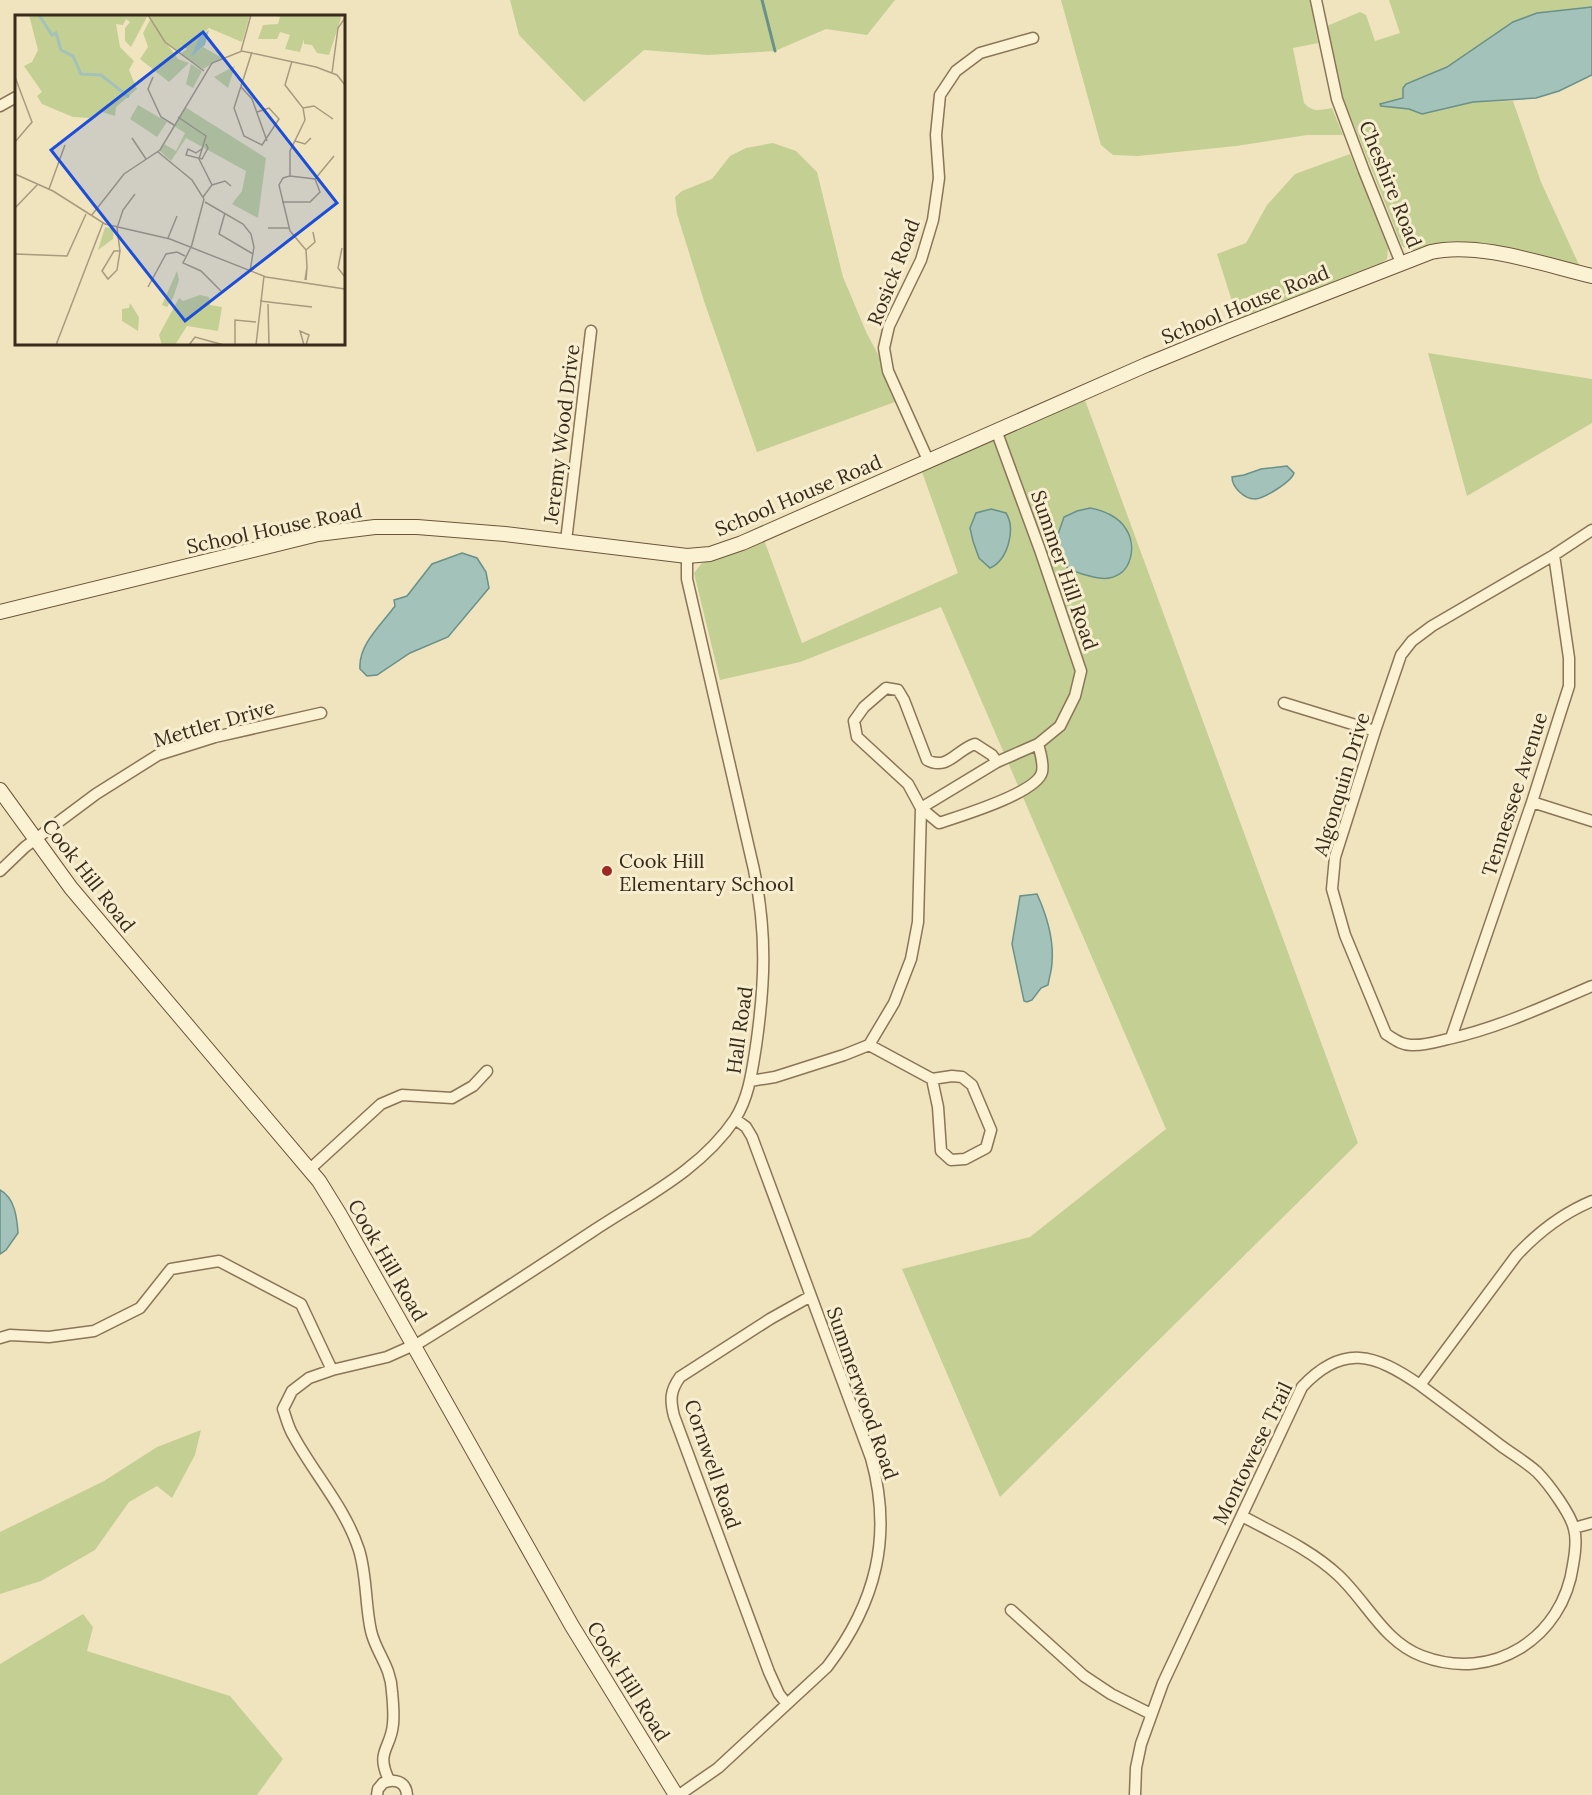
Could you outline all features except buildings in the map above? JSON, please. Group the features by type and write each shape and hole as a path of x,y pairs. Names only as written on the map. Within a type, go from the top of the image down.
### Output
{"street":[{"name":"Cheshire Road","path":"1316,0 1337,99 1401,262 1438,250 1469,249 1592,276"},
{"name":"Rosick Road","path":"928,460 888,371 884,348 889,326 921,260 933,220 939,178 936,135 940,95 956,71 980,53 1033,38"},
{"path":"0,106 15,98"},
{"name":"School House Road","path":"0,612 318,534 354,528 417,527 506,534 687,556 710,554 742,543 1220,334 1401,262"},
{"name":"Jeremy Wood Drive","path":"566,541 591,331"},
{"name":"Summer Hill Road","path":"921,808 997,762 1038,744 1060,726 1075,696 1081,671 996,430"},
{"name":"Algonquin Drive","path":"1592,531 1432,626 1412,641 1401,655 1335,857 1332,889 1345,935 1386,1034 1396,1041 1409,1045 1424,1044 1475,1032 1592,986"},
{"name":"Tennessee Avenue","path":"1451,1038 1569,686 1569,658 1554,555"},
{"name":"Hall Road","path":"389,1780 383,1767 383,1752 393,1725 392,1688 388,1667 372,1636 366,1609 365,1581 359,1550 334,1497 292,1433 283,1409 292,1391 309,1378 387,1357 414,1346 686,1171 716,1142 735,1119 745,1100 750,1081 765,972 762,915 754,870 687,579 687,556"},
{"path":"997,762 992,755 975,744 966,747 945,763 935,765 927,760 898,690 886,688 864,707 854,722 857,737 908,784 921,808 939,823 988,807 1034,783 1042,773 1038,744"},
{"path":"1284,703 1375,731"},
{"name":"Mettler Drive","path":"0,871 11,859 96,794 158,755 215,737 321,713"},
{"name":"Cook Hill Road","path":"0,790 89,910 310,1169 340,1215 572,1626 677,1795"},
{"path":"1532,802 1592,821"},
{"path":"750,1081 785,1074 869,1045 894,1003 913,951 918,922 921,808"},
{"path":"869,1045 932,1078 962,1077 972,1085 991,1130 986,1148 965,1159 951,1160 941,1151 938,1107 932,1078"},
{"path":"310,1169 381,1104 402,1095 452,1098 473,1086 487,1071"},
{"name":"Summerwood Road","path":"677,1795 718,1768 826,1667 842,1647 863,1610 878,1562 880,1530 878,1487 871,1458 752,1137 746,1127 735,1119"},
{"path":"1420,1385 1516,1256 1555,1220 1592,1201"},
{"path":"0,1338 10,1335 49,1337 94,1331 140,1308 171,1269 219,1261 301,1304 332,1370"},
{"name":"Cornwell Road","path":"788,1704 779,1694 770,1672 670,1400 680,1377 810,1296"},
{"name":"Montowese Trail","path":"1135,1795 1137,1760 1163,1683 1302,1387 1317,1371 1341,1359 1369,1358 1395,1367 1538,1473 1559,1500 1574,1528"},
{"path":"1242,1516 1298,1545 1339,1575 1390,1636 1421,1656 1461,1666 1503,1657 1534,1640 1558,1613 1570,1586 1575,1557 1574,1528 1592,1523"},
{"path":"1011,1610 1084,1676 1111,1694 1151,1714"},
{"path":"377,1795 382,1783 389,1780 396,1780 403,1784 407,1795"}],"green space":[{"path":"510,0 895,0 867,35 826,29 775,51 708,55 644,50 584,102 519,35"},
{"path":"1061,0 1310,0 1318,43 1293,48 1304,103 1314,110 1332,108 1343,135 1307,135 1236,146 1138,156 1113,155 1101,145"},
{"path":"1389,0 1592,0 1592,7 1537,13 1513,22 1447,67 1406,84 1403,98 1380,104 1381,106 1409,109 1422,114 1473,102 1513,101 1541,182 1580,267 1500,247 1467,242 1451,241 1414,250 1402,246 1342,95 1327,26 1360,12 1366,15 1375,41 1400,33"},
{"path":"773,143 796,151 817,172 843,277 879,356 895,402 757,452 705,304 677,214 675,197 682,191 712,179 730,156 746,148"},
{"path":"1350,154 1388,248 1387,259 1379,265 1238,320 1217,254 1246,243 1267,205 1295,174"},
{"path":"1428,353 1592,379 1592,423 1467,496"},
{"path":"1085,400 1358,1143 1000,1497 902,1269 1030,1237 1166,1129 941,607 800,662 720,680 694,573 702,563 763,537 802,643 958,573 921,469"},
{"path":"201,1430 195,1455 172,1498 157,1486 129,1502 95,1550 41,1581 0,1594 0,1532 104,1481 157,1447"},
{"path":"83,1614 93,1627 87,1651 230,1696 283,1759 257,1795 0,1795 0,1664"}],"water":[{"path":"1592,7 1592,75 1559,91 1536,98 1473,102 1422,114 1409,109 1381,106 1380,104 1403,98 1403,88 1406,84 1447,67 1513,22 1537,13"},
{"path":"1287,466 1294,473 1292,476 1277,489 1255,499 1243,495 1236,488 1232,477 1261,469"},
{"path":"1090,508 1105,512 1115,518 1126,529 1131,543 1132,551 1127,565 1123,571 1109,578 1082,574 1073,570 1058,560 1052,552 1064,517"},
{"path":"991,509 1006,513 1010,535 1002,558 990,568 979,558 970,528 976,513"},
{"path":"462,553 477,558 486,572 489,588 448,637 410,653 377,675 367,676 360,669 360,660 372,636 395,606 394,600 407,596 432,564"},
{"path":"1037,894 1049,927 1052,965 1048,985 1041,988 1032,1000 1027,1002 1024,1001 1012,944 1020,896"},
{"path":"0,1190 12,1203 18,1233 6,1250 0,1254"}],"waterway":[{"path":"762,0 775,51"}],"place":[{"name":"Cook Hill Elementary School","path":"607,871"}]}
